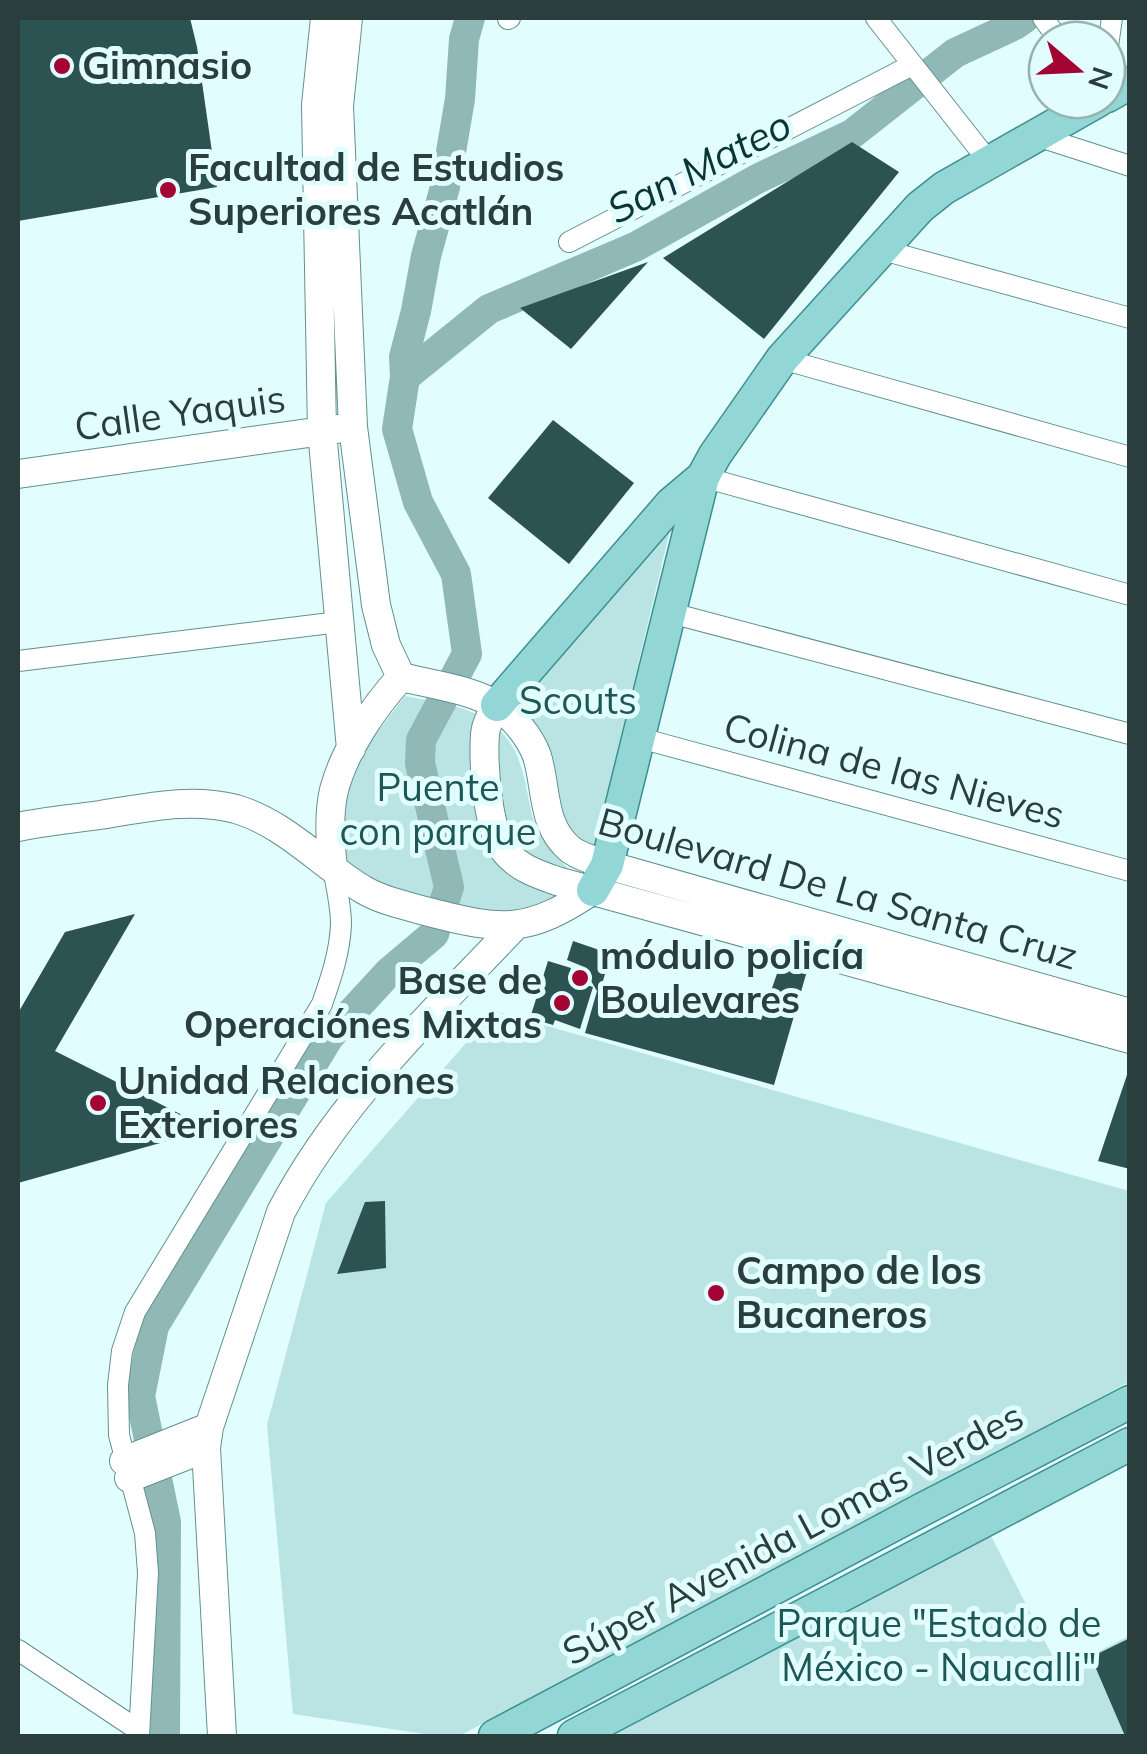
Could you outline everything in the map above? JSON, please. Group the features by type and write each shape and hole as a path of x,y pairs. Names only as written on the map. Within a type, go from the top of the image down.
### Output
{"main road":[{"path":"325,18 316,105 322,431 351,749"},
{"path":"348,18 339,106 353,427 376,604 386,646 402,677 487,701 670,504 703,478"},
{"path":"600,878 640,738 703,478 714,456 782,360 920,207 944,188 1065,120"},
{"name":"Calle Yaquis","path":"18,474 353,427"},
{"path":"333,867 330,814 334,789 351,749 384,696 402,677"},
{"name":"Boulevard De La Santa Cruz","path":"487,701 485,746 490,800 498,840 520,866 557,881 600,878 1130,1014"},
{"name":"Boulevard De La Santa Cruz","path":"487,701 522,728 536,754 550,822 562,841 600,878 1130,1039"},
{"name":"Boulevard De La Santa Cruz","path":"18,827 180,803 208,804 264,820 366,892 467,922 494,926 515,926 571,906 600,878"},
{"path":"222,1736 195,1442 281,1212 298,1179 365,1087 515,926"},
{"name":"Súper Avenida Lomas Verdes","path":"495,1736 1130,1402"},
{"path":"132,1468 195,1442"},
{"name":"Súper Avenida Lomas Verdes","path":"574,1736 1130,1444"}],"street":[{"path":"876,18 990,163"},
{"path":"569,242 916,69"},
{"path":"1037,136 1130,166"},
{"path":"880,249 1130,318"},
{"path":"782,360 1130,457"},
{"path":"703,478 1130,595"},
{"path":"671,613 1130,734"},
{"path":"18,662 339,622"},
{"name":"Colina de las Nieves","path":"640,738 1130,871"},
{"path":"138,1733 148,1572 132,1468 120,1435 118,1385 122,1350 134,1312 322,1004 340,943 341,920 333,867"},
{"path":"18,1650 138,1733"}],"green space":[{"name":"Scouts","path":"674,513 594,850 569,838 512,702"},
{"name":"Puente con parque","path":"405,696 477,714 504,735 522,770 537,829 572,873 557,903 489,920 369,885 340,858 337,819 349,784 368,744"},
{"name":"Campo de los Bucaneros","path":"494,1011 1129,1191 1129,1382 459,1736 293,1714 267,1425 326,1203"},
{"name":"Parque \"Estado de México - Naucalli\"","path":"983,1520 1060,1671 1129,1636 1129,1736 575,1736"}],"building":[{"path":"18,18 190,18 217,187 18,221"},
{"path":"852,142 899,172 764,339 663,258"},
{"path":"648,262 571,349 520,308"},
{"path":"553,420 634,483 569,564 488,498"},
{"path":"135,914 55,1051 210,1129 18,1183 18,1013 65,932"},
{"path":"573,941 611,954 602,984 709,1016 713,1005 761,1020 780,965 807,971 774,1085 585,1033 597,991 582,966 567,960"},
{"name":"Base de Operaciónes Mixtas","path":"548,961 571,968 568,979 593,987 580,1029 555,1020 553,1025 530,1018"},
{"path":"1130,1066 1130,1169 1098,1161"},
{"path":"385,1201 386,1268 337,1274 365,1202"},
{"path":"1130,1638 1130,1736 1125,1736 1091,1657"}],"waterway":[{"path":"165,1736 166,1522 140,1396 154,1326 329,1037 389,972 434,934 449,887 420,763 421,740 467,654 456,574 418,502 397,429 404,357 445,187 470,18"},
{"name":"San Mateo","path":"405,377 489,309 635,247 757,179 852,134 955,53 1025,18"}],"place":[{"name":"Gimnasio","path":"62,66"},
{"name":"Facultad de Estudios Superiores Acatlán","path":"168,190"},
{"name":"módulo policía Boulevares","path":"580,978"},
{"name":"Base de Operaciónes Mixtas","path":"562,1003"},
{"name":"Unidad Relaciones Exteriores","path":"98,1103"},
{"name":"Campo de los Bucaneros","path":"716,1293"}]}
